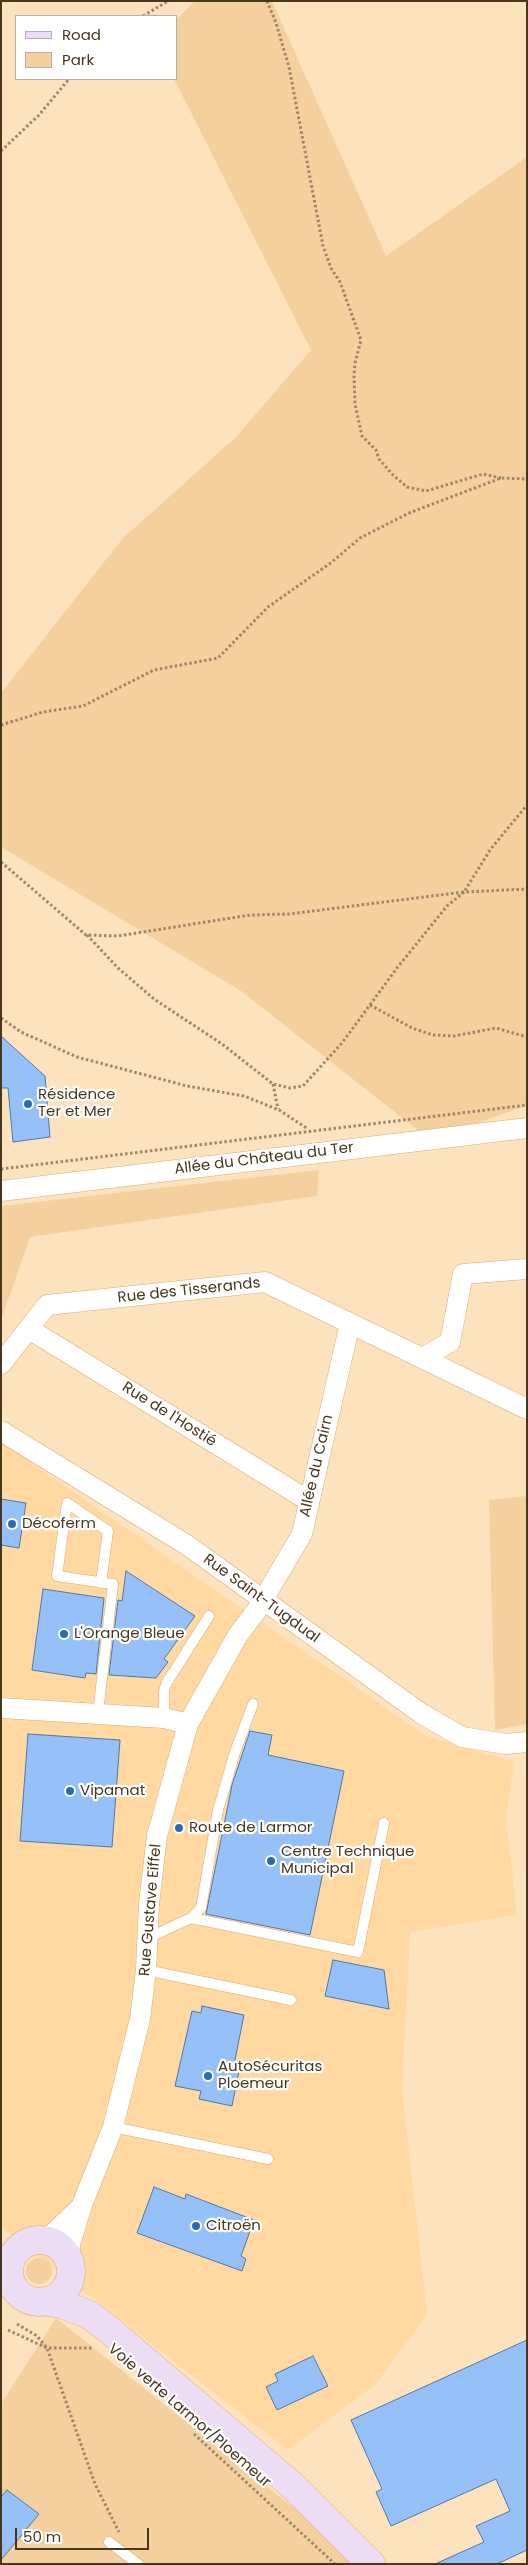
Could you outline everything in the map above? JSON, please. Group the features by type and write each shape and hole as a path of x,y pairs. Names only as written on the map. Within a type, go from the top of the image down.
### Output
{"main road":[{"path":"1,2240 38,2241 60,2247 88,2314"},
{"path":"38,2241 15,2251 5,2262 12,2285 18,2292 25,2298 61,2304 88,2314 294,2487 371,2564"},
{"path":"44,2301 61,2293 70,2269"}],"street":[{"name":"Allée du Château du Ter","path":"1,1191 527,1128"},
{"path":"422,1358 450,1342 463,1274 527,1269"},
{"name":"Rue des Tisserands","path":"1,1364 48,1305 265,1282 527,1409"},
{"name":"Allée du Cairn","path":"263,1601 302,1534 350,1323"},
{"name":"Rue de l'Hostié","path":"29,1329 309,1501"},
{"name":"Rue Saint-Tugdual","path":"1,1431 187,1545 422,1714 462,1737 506,1744 527,1742"},
{"name":"Rue Gustave Eiffel","path":"70,2269 70,2244 82,2205 113,2127 140,2019 146,1970 149,1904 157,1836 188,1724 238,1635 263,1601"},
{"path":"1,1708 164,1718 188,1724"},
{"name":"Rue Gustave Eiffel","path":"38,2241 82,2205"}],"lane":[{"path":"98,1713 113,1584 101,1583 57,1576 67,1503 108,1531 101,1583"},
{"path":"164,1718 164,1691 166,1684 209,1616"},
{"path":"148,1938 191,1918 201,1908 218,1810 235,1752 253,1704"},
{"path":"191,1918 358,1952 384,1823"},
{"path":"146,1970 291,2000"},
{"path":"113,2127 268,2158"},
{"path":"109,2542 134,2560"}],"path":[{"path":"145,15 168,1"},
{"path":"267,1 276,23 289,67 323,246 331,268 340,282 361,340 354,376 355,404 362,436 376,450 379,459 393,475 407,487 426,491 483,474 501,478 527,479"},
{"path":"1,151 39,115 68,80"},
{"path":"1,725 43,712 83,706 154,670 218,658 268,607 332,562 360,538 409,513 501,478"},
{"path":"1,862 86,935 118,968 154,999 222,1044 273,1084 290,1088 303,1086 342,1043 447,906 464,892 490,850 527,805"},
{"path":"86,935 118,936 250,915 289,914 464,892 514,892 527,889"},
{"path":"370,1005 412,1028 434,1035 454,1036 496,1028 527,1038"},
{"path":"1,1018 21,1032 77,1057 187,1086 244,1096 279,1110 309,1130"},
{"path":"273,1084 279,1110"},
{"path":"1,1170 309,1130 527,1105"},
{"path":"17,2324 37,2336 48,2348 95,2484 134,2560"},
{"name":"Voie verte Larmor/Ploemeur","path":"8,2330 48,2348 92,2347 100,2353"},
{"name":"Voie verte Larmor/Ploemeur","path":"189,2430 334,2564"}],"shaded area":[{"path":"1,1442 426,1736 514,1762 506,1818 517,1915 410,1932 402,2087 427,2314 376,2384 288,2450 1,2227"}],"green space":[{"path":"195,1 272,1 386,256 527,157 527,1106 429,1139 241,991 1,847 1,693 123,538 235,438 311,350 175,80 178,80 178,18"},
{"path":"319,1170 317,1196 30,1237 1,1320 1,1206"},
{"path":"527,1496 527,1724 495,1730 489,1500"},
{"path":"39,2258 48,2262 52,2271 48,2280 39,2284 30,2280 26,2271 30,2262"},
{"path":"56,2318 364,2564 1,2564 1,2404"}],"building":[{"name":"Résidence Ter et Mer","path":"1,1036 45,1076 50,1137 13,1142 8,1088 1,1088"},
{"name":"Décoferm","path":"1,1499 26,1503 19,1548 1,1545"},
{"path":"126,1571 195,1616 164,1659 168,1662 156,1678 109,1675 118,1600 122,1601"},
{"name":"L'Orange Bleue","path":"43,1589 104,1598 96,1674 86,1673 85,1678 32,1670"},
{"name":"Centre Technique Municipal","path":"250,1731 272,1735 268,1755 344,1771 310,1935 206,1914 232,1785"},
{"name":"Vipamat","path":"28,1734 120,1740 112,1847 20,1841"},
{"path":"333,1960 384,1970 389,2009 325,1996"},
{"path":"202,2006 244,2015 234,2065 240,2066 232,2106 199,2099 201,2091 175,2086 192,2011 201,2013"},
{"name":"Citroën","path":"154,2187 185,2199 186,2194 254,2220 241,2256 246,2259 242,2271 137,2233"},
{"path":"527,2340 527,2550 497,2564 435,2564 484,2542 476,2526 510,2511 496,2479 391,2526 376,2492 382,2489 351,2420"},
{"path":"313,2356 328,2386 277,2410 266,2387 278,2381 275,2374"},
{"path":"7,2490 39,2514 1,2560 1,2497"}],"place":[{"name":"Résidence Ter et Mer","path":"28,1104"},
{"name":"Décoferm","path":"12,1524"},
{"name":"L'Orange Bleue","path":"64,1634"},
{"name":"Vipamat","path":"70,1791"},
{"name":"Route de Larmor","path":"179,1828"},
{"name":"Centre Technique Municipal","path":"271,1861"},
{"name":"AutoSécuritas Ploemeur","path":"208,2076"},
{"name":"Citroën","path":"196,2226"}]}
